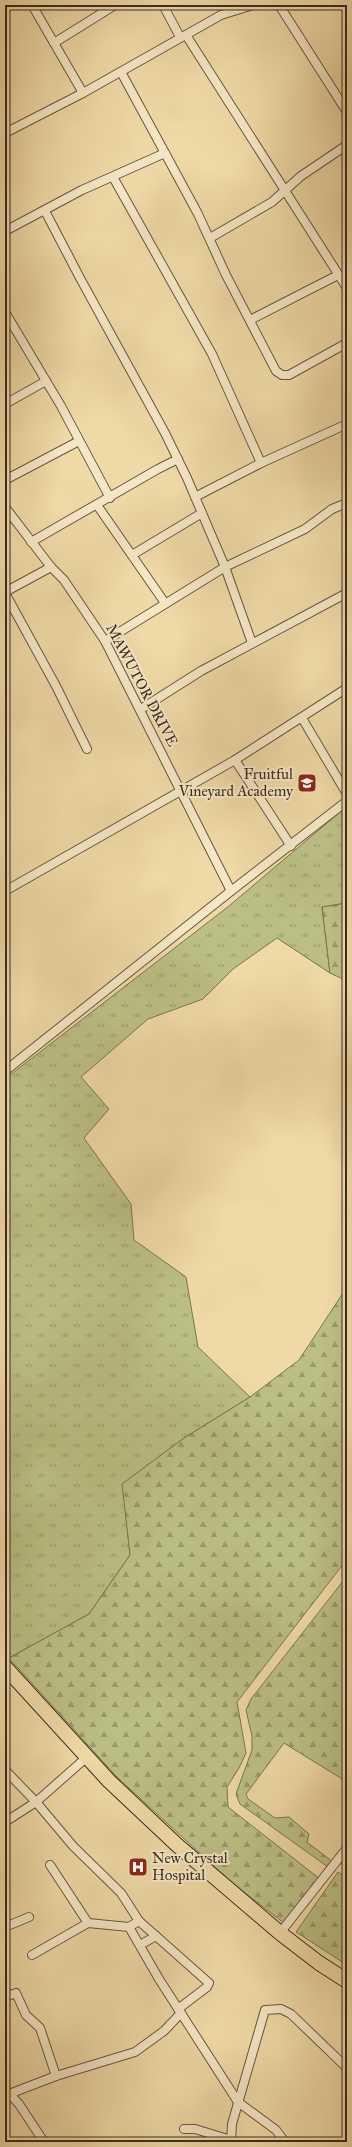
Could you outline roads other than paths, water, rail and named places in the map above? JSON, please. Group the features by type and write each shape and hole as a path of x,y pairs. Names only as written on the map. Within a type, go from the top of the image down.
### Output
{"highway":[{"path":"5,1667 87,1757 177,1845 280,1933 319,1963 347,1981"}],"street":[{"path":"32,5 83,93"},
{"path":"54,43 115,5"},
{"path":"163,5 347,288"},
{"path":"5,133 83,93 221,15 253,5"},
{"path":"279,5 347,112"},
{"path":"121,72 210,238 276,371 282,375 289,375 347,343"},
{"path":"210,238 272,202 324,159 347,145"},
{"path":"5,231 46,211 82,190 165,153"},
{"path":"113,177 212,354 261,463"},
{"path":"46,211 178,459 225,567 252,643"},
{"path":"250,320 338,275"},
{"path":"6,316 46,381 110,498"},
{"path":"5,404 46,381"},
{"path":"195,497 261,463 347,424"},
{"path":"5,480 79,441"},
{"path":"31,542 178,459"},
{"path":"105,641 225,567 305,529 332,509 347,503"},
{"path":"97,505 165,603"},
{"name":"MAWUTOR DRIVE","path":"5,507 51,567 64,580 105,641 141,709 231,891"},
{"path":"132,555 202,513"},
{"path":"51,567 5,592 56,686 87,749"},
{"path":"141,709 201,671 347,593"},
{"path":"5,891 236,760 347,688"},
{"path":"302,718 347,794"},
{"path":"236,760 291,846"},
{"path":"5,1071 231,891 291,846 347,801"},
{"path":"5,1822 36,1802 87,1757"},
{"path":"5,1770 36,1802 73,1846 120,1893 139,1921 208,1983 207,1987 179,2011 164,2031 135,2052 7,2092 18,2104 44,2142"},
{"path":"280,1933 347,1848"},
{"path":"50,1865 88,1923"},
{"path":"5,1927 29,1918"},
{"path":"32,1955 88,1923 129,1927 139,1921"},
{"path":"129,1927 179,2011 238,2102 276,2130 285,2142"},
{"path":"140,1945 156,1936"},
{"path":"5,1997 16,1993 26,2015 40,2028 56,2076"},
{"path":"184,2129 195,2129 231,2141 232,2124 265,2010 281,2009 291,2014 347,2068"}],"place":[{"name":"Fruitful Vineyard Academy","path":"307,783"},
{"name":"New Crystal Hospital","path":"138,1867"}]}
